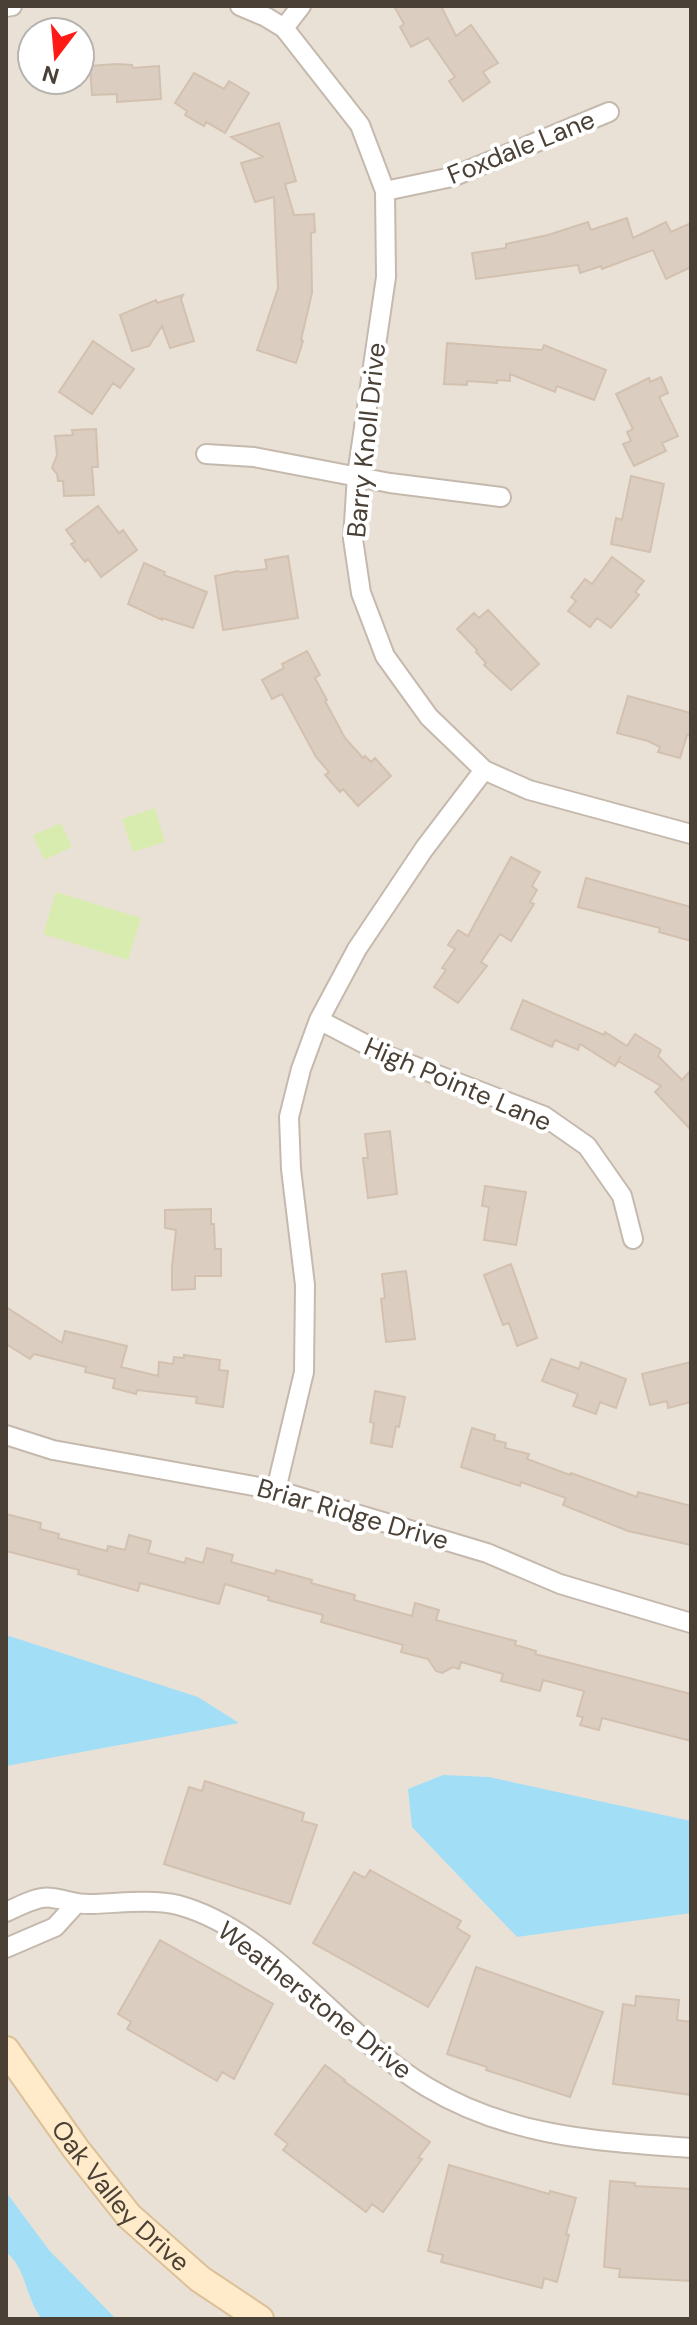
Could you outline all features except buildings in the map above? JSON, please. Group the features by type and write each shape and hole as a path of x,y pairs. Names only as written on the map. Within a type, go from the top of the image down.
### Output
{"street":[{"path":"6,7 12,6"},
{"name":"Barry Knoll Drive","path":"240,6 284,28 360,125 385,191 386,277 357,475 353,539 361,593 385,656 429,717 484,770 529,790 691,834"},
{"path":"284,28 301,6"},
{"name":"Foxdale Lane","path":"385,191 452,177 609,112"},
{"path":"206,454 254,457 390,483 501,497"},
{"path":"276,1490 304,1372 305,1285 291,1169 289,1117 301,1069 319,1020 357,949 424,849 484,770"},
{"name":"High Pointe Lane","path":"319,1020 388,1056 544,1116 576,1138 587,1146 622,1196 633,1239"},
{"name":"Briar Ridge Drive","path":"6,1435 53,1450 276,1490 487,1553 560,1584 691,1623"},
{"name":"Weatherstone Drive","path":"6,1912 48,1897 75,1905 176,1904 228,1924 281,1966 379,2055 428,2088 479,2113 564,2137 691,2148"},
{"path":"6,1948 55,1927 75,1905"},
{"name":"Oak Valley Drive","path":"6,2050 76,2149 129,2216 200,2279 260,2319"}],"shaded area":[{"path":"6,6 691,6 691,2319 6,2319"}],"green space":[{"path":"155,808 165,842 133,852 122,819"},
{"path":"61,823 72,847 44,860 33,835"},
{"path":"56,892 141,918 128,960 43,934"}],"water":[{"path":"6,1635 198,1697 239,1723 6,1766"},
{"path":"443,1775 489,1777 691,1821 691,1913 517,1937 412,1827 408,1789"},
{"path":"6,2192 49,2250 116,2319 42,2319 18,2267 6,2252"}]}
